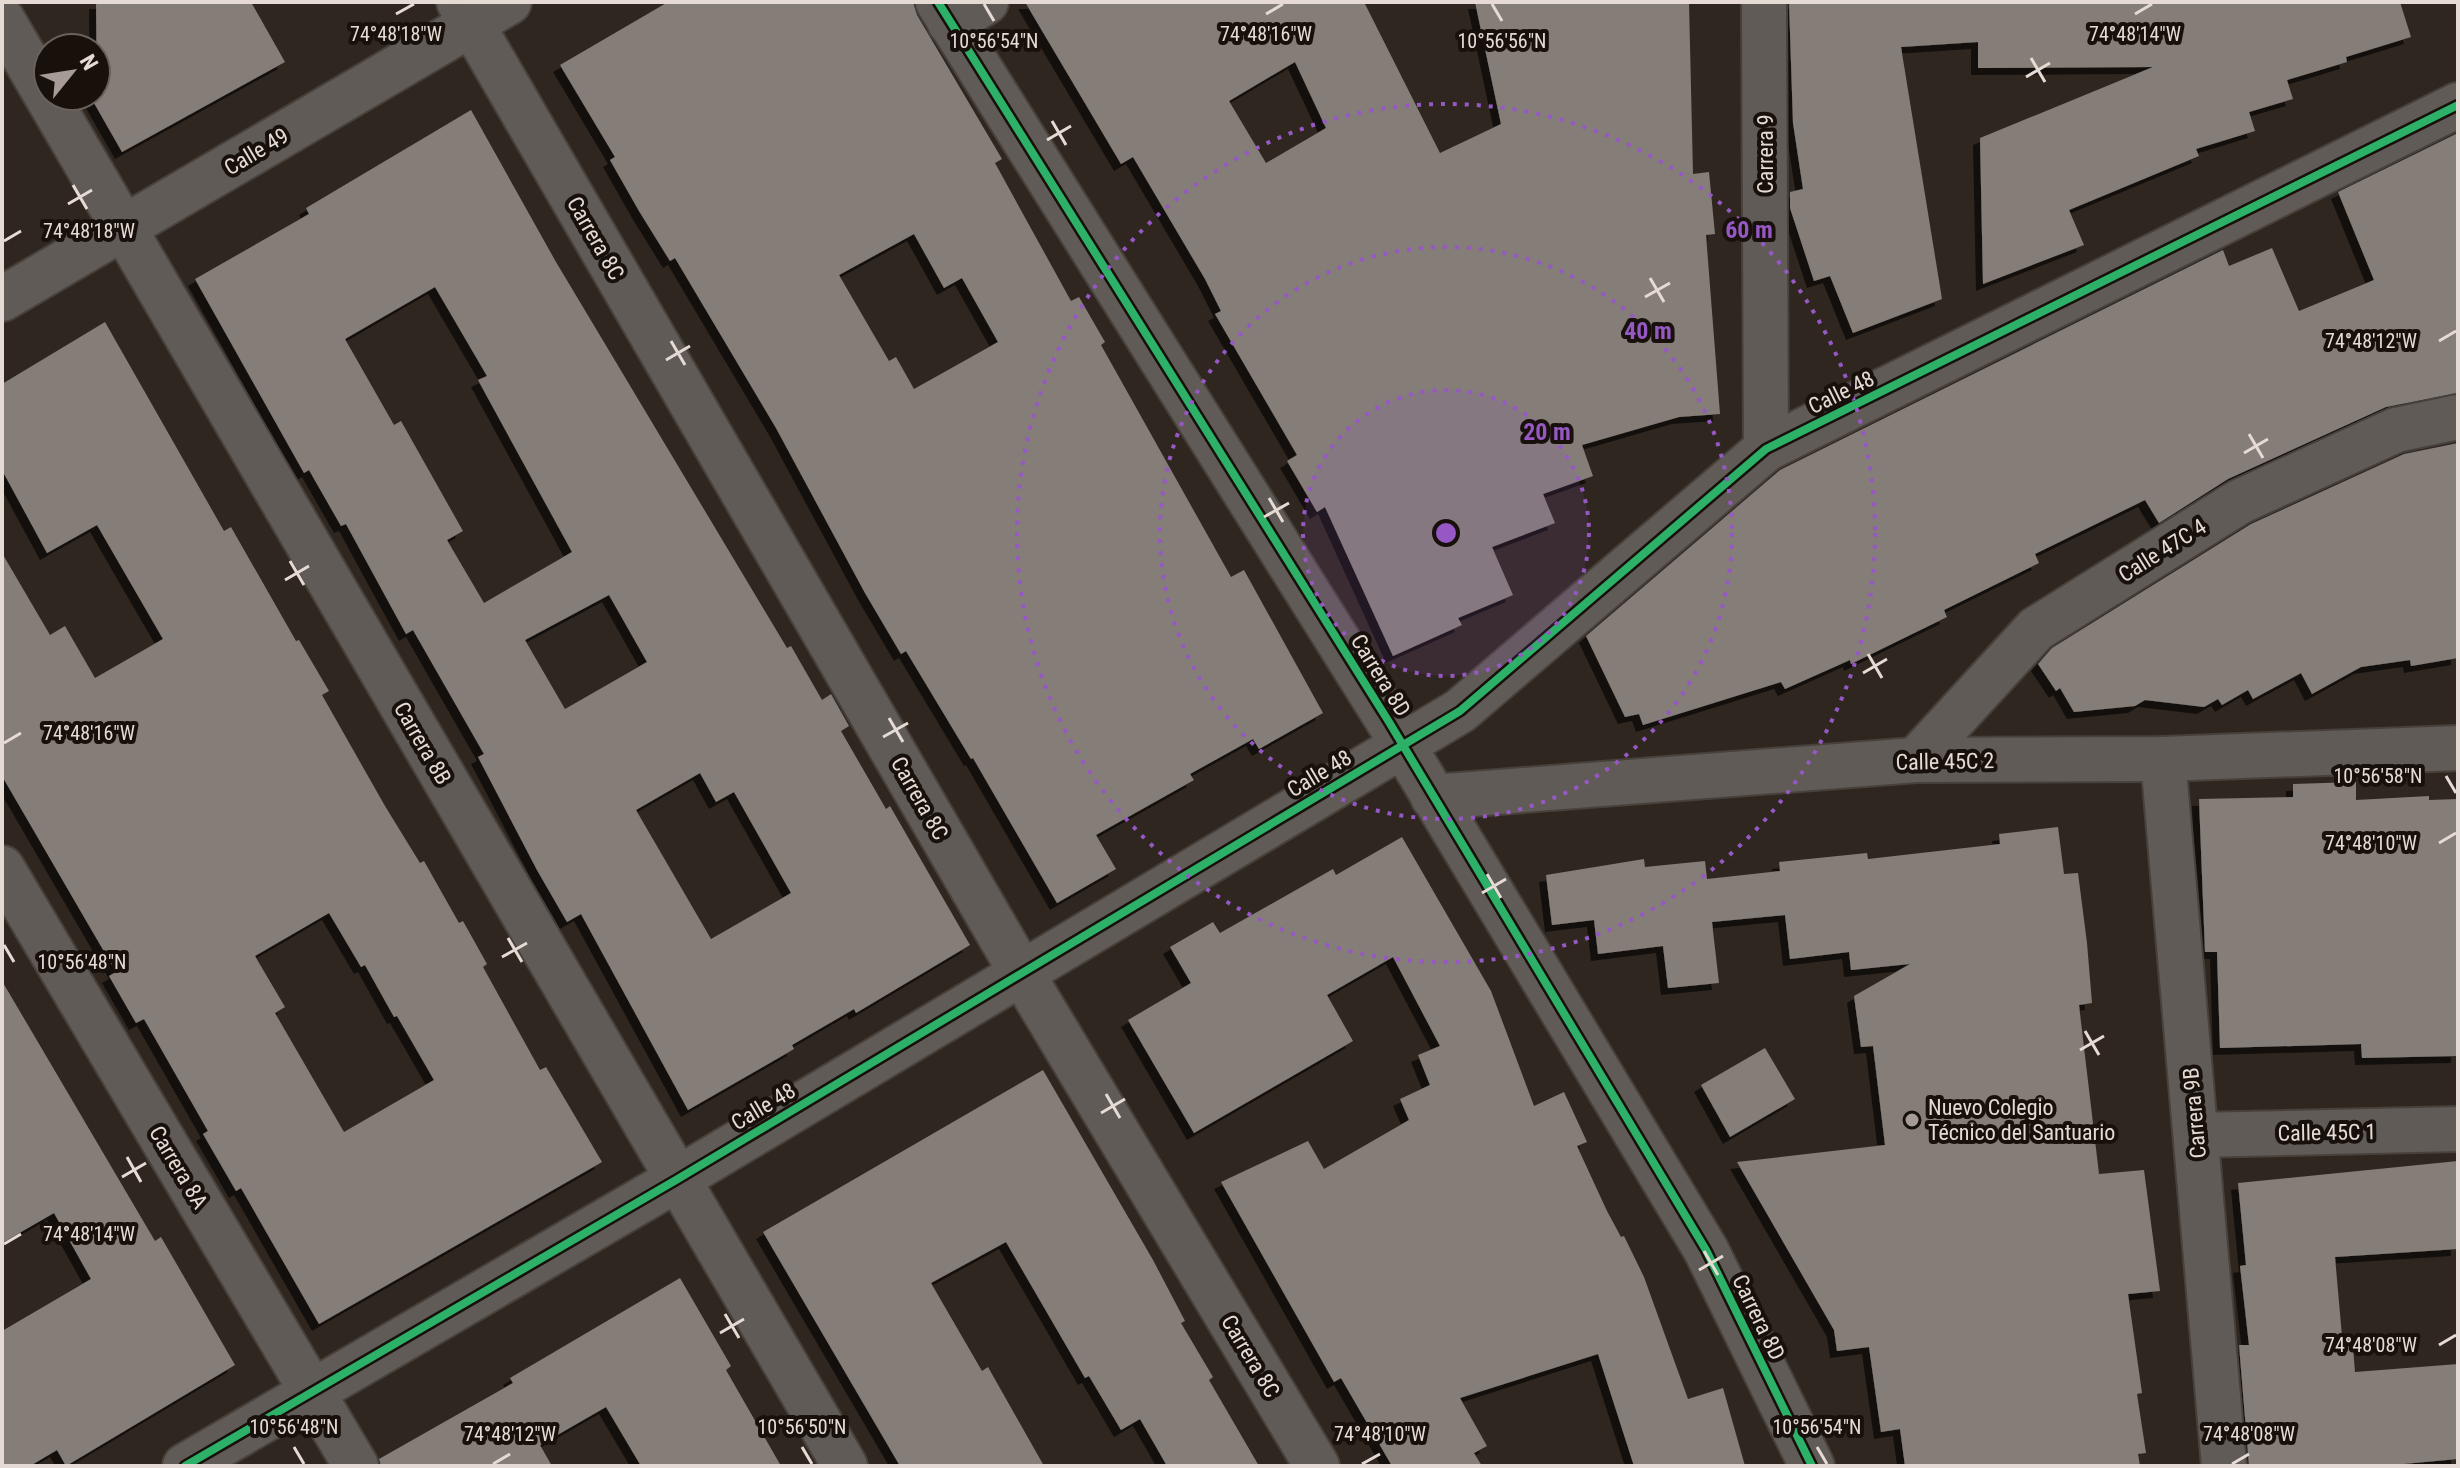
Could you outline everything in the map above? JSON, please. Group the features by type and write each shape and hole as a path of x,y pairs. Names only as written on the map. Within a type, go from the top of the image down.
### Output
{"street":[{"name":"Calle 49","path":"2,299 124,228 465,13 509,2"},
{"name":"Carrera 9","path":"1764,2 1766,449"},
{"name":"Carrera 8D","path":"958,9 1706,1250 1812,1466"},
{"name":"Carrera 8C","path":"465,13 1021,972 1317,1466"},
{"name":"Carrera 8B","path":"2,19 845,1466"},
{"name":"Calle 48","path":"185,1466 676,1180 1460,711 1766,449 2458,105"},
{"name":"Calle 47C 4","path":"1916,760 2036,629 2239,502 2396,430 2458,417"},
{"name":"Calle 45C 2","path":"1433,797 1916,760 2163,759 2458,748"},
{"name":"Carrera 9B","path":"2163,759 2224,1466"},
{"name":"Carrera 8A","path":"2,868 356,1466"},
{"name":"Calle 45C 1","path":"2196,1135 2458,1129"}],"building":[{"path":"96,2 251,2 285,62 122,152 99,112 112,112 112,32 96,32"},
{"path":"668,2 913,2 917,15 1002,159 995,163 1071,301 1079,297 1105,342 1101,345 1231,577 1244,570 1323,713 1259,749 1253,739 1190,774 1194,780 1096,835 1116,869 1057,903 973,758 906,651 901,654 776,428 675,258 670,261 639,211 610,160 615,157 560,65","holes":["914,234 944,288 962,278 998,342 914,389 896,357 889,361 839,275"]},
{"path":"1025,2 1364,2 1440,153 1501,124 1475,2 1689,2 1693,174 1709,172 1715,234 1706,235 1720,414 1679,417 1582,445 1593,476 1543,494 1555,523 1492,547 1513,595 1458,618 1462,625 1393,656 1325,507 1317,512 1287,461 1297,455 1215,314 1221,311 1205,279 1133,157 1121,164","holes":["1295,62 1326,128 1266,163 1229,101"]},
{"path":"1789,2 2400,2 2411,37 2346,57 2347,62 2287,80 2293,99 2249,112 2255,131 2196,149 2199,156 2069,210 2084,245 1983,284 1980,138 2153,67 1978,68 1978,42 1901,47 1942,299 1853,333 1830,276 1814,281 1790,208 1790,192 1803,189 1793,123"},
{"path":"471,110 556,262 787,648 791,646 822,700 831,694 849,726 841,731 886,809 890,806 970,945 856,1013 854,1009 792,1045 794,1049 688,1110 581,914 567,922 537,870 478,757 484,754 413,630 406,634 346,524 341,526 309,470 304,473 195,279 309,214 306,208","holes":["435,287 487,376 478,380 572,552 484,603 447,540 463,531 401,421 394,425 345,339","609,595 647,662 565,709 525,640","700,773 716,802 734,792 791,893 711,939 636,810"]},
{"path":"2458,133 2458,393 2386,407 2228,479 2159,523 2145,500 2035,554 2039,563 1944,610 1947,617 1851,664 1850,660 1785,689 1781,682 1643,725 1639,714 1625,717 1586,636 1780,470 2223,250 2229,266 2272,248 2299,311 2374,280 2338,192"},
{"path":"105,322 224,531 231,527 296,641 299,640 329,691 322,695 385,806 420,863 424,861 459,923 463,921 487,964 483,967 540,1070 546,1067 602,1162 319,1324 241,1188 236,1191 203,1134 208,1131 144,1019 136,1023 109,976 116,972 2,776 2,553 50,635 65,626 95,678 163,639 97,525 47,553 2,470 2,384","holes":["329,913 361,967 365,965 434,1080 344,1132 275,1013 285,1007 255,956"]},
{"path":"2458,443 2458,658 2411,666 2410,660 2361,667 2312,694 2301,673 2253,699 2248,690 2222,705 2218,699 2204,707 2145,700 2135,706 2074,712 2060,688 2056,691 2038,664 2052,648 2251,524 2404,454"},
{"path":"2356,782 2356,800 2429,796 2429,800 2458,799 2458,1056 2362,1058 2361,1044 2220,1048 2217,952 2205,952 2199,799 2293,797 2293,784"},
{"name":"Nuevo Colegio Técnico del Santuario","path":"2058,827 2064,874 2078,873 2087,943 2092,1003 2079,1005 2099,1174 2144,1170 2160,1291 2128,1294 2142,1393 2137,1394 2146,1453 2138,1454 2140,1466 1905,1466 1900,1429 1881,1432 1869,1347 1837,1351 1834,1330 1737,1162 1885,1145 1873,1046 1861,1047 1854,996 1910,964 1851,970 1849,952 1790,959 1785,915 1712,922 1719,983 1668,988 1663,946 1598,954 1594,920 1552,925 1546,875 1644,859 1645,867 1705,861 1707,879 1780,871 1779,862 1867,853 1868,859 2000,844 1999,834"},
{"path":"1402,837 1491,991 1534,1106 1564,1092 1587,1142 1577,1146 1607,1211 1621,1237 1624,1236 1644,1277 1688,1399 1723,1388 1745,1466 1634,1466 1598,1354 1460,1398 1487,1446 1474,1453 1482,1466 1392,1466 1341,1378 1334,1382 1221,1182 1308,1141 1324,1169 1409,1120 1400,1099 1430,1085 1418,1055 1440,1046 1393,957 1327,995 1353,1041 1194,1133 1128,1020 1191,983 1170,947 1213,922 1220,933 1333,869 1336,875"},
{"path":"2,981 155,1241 161,1237 235,1365 66,1466 57,1450 30,1466 2,1466 2,1331 91,1279 54,1213 2,1243"},
{"path":"1765,1048 1795,1099 1730,1137 1701,1085"},
{"path":"1043,1070 1153,1260 1185,1321 1181,1323 1213,1377 1209,1380 1259,1466 1167,1466 1140,1419 1121,1430 1089,1376 1085,1378 1006,1242 931,1283 982,1371 988,1367 1044,1466 900,1466 763,1232"},
{"path":"2458,1161 2458,1249 2335,1257 2342,1336 2352,1335 2355,1372 2458,1364 2458,1459 2381,1466 2249,1466 2239,1345 2249,1345 2240,1266 2246,1265 2238,1183"},
{"path":"680,1278 731,1366 726,1370 781,1466 641,1466 606,1407 540,1445 552,1466 381,1466 379,1459 513,1383 510,1378"}],"cycle path":[{"path":"938,2 1389,722 1706,1250 1812,1466"},
{"path":"185,1466 676,1180 1460,711 1766,449 2458,105"}],"place":[{"name":"Nuevo Colegio Técnico del Santuario","path":"1912,1120"}]}
